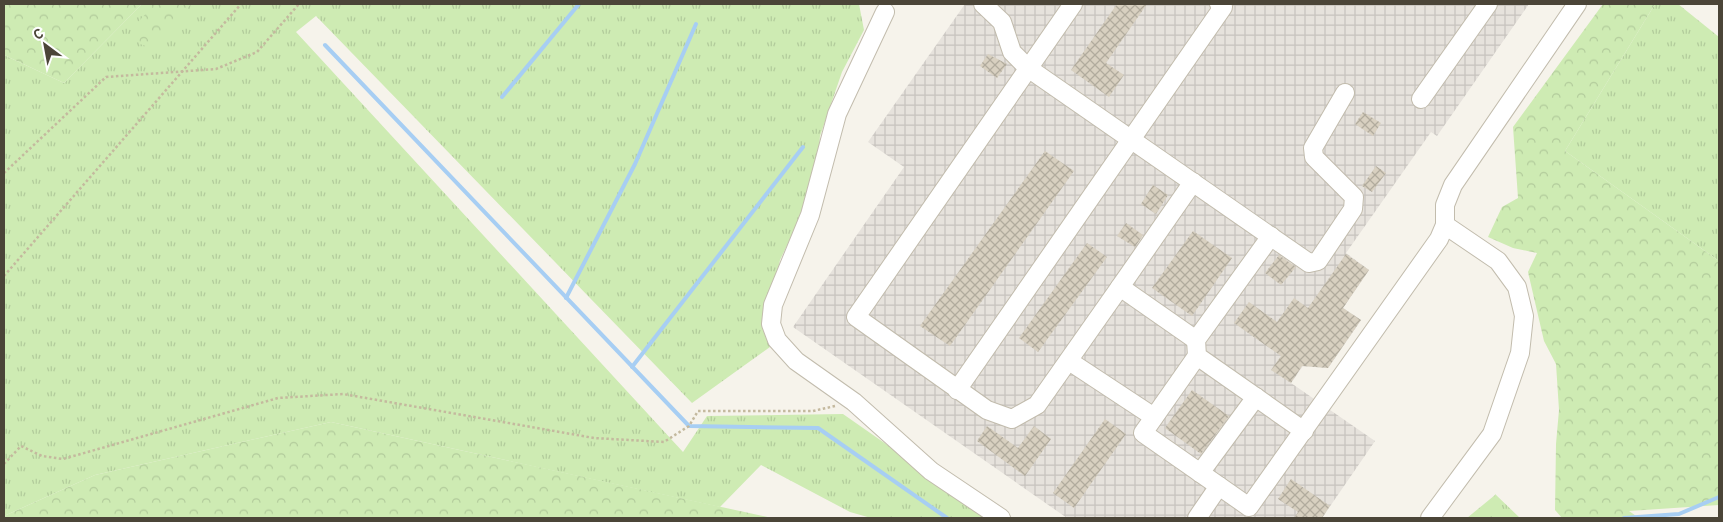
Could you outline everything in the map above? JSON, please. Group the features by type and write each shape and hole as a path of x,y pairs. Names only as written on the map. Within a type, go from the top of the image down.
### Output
{"lane":[{"path":"983,4 1002,22 1012,52 1028,68 1309,263 1318,261 1353,209 1354,197 1314,157 1313,148 1345,93"},
{"path":"1073,4 856,317 987,410 1012,419 1037,405 1193,182"},
{"path":"957,390 1223,7 1219,4"},
{"path":"1271,236 1143,433 1219,486 1251,513 1304,431 1439,239 1445,225 1445,204 1453,185 1577,4"},
{"path":"1421,99 1485,5"},
{"path":"885,12 838,114 813,206 773,305 771,324 777,340 796,360 854,402 931,471 1001,518"},
{"path":"1430,518 1492,434 1520,352 1524,316 1517,287 1498,260 1445,225"},
{"path":"1120,287 1256,397 1304,431"},
{"path":"1069,361 1154,417"},
{"path":"1200,473 1256,397"},
{"path":"1197,518 1219,486"}],"path":[{"path":"4,276 241,4"},
{"path":"4,173 106,77 216,69 258,52 298,4"},
{"path":"4,464 21,446 42,456 63,459 278,398 343,394 594,438 664,442 689,426 698,411 813,411 854,402"}],"shaded area":[{"path":"965,4 1529,4 1437,136 1431,132 1346,253 1369,270 1343,308 1361,320 1328,368 1303,366 1291,383 1375,441 1322,518 1067,518 793,327 904,167 868,142"}],"green space":[{"path":"4,4 142,4 64,83 4,55"},
{"path":"142,4 859,4 864,30 842,72 820,136 816,185 780,260 769,311 770,347 692,403 316,16 296,32 683,452 707,416 843,414 992,518 871,518 850,512 761,465 720,507 331,422 95,475 4,516 4,55 64,83"},
{"path":"155,4 191,4 152,48 140,44 137,23"},
{"path":"1603,4 1655,4 1565,151 1719,261 1719,505 1629,511 1639,518 1562,518 1555,510 1556,444 1559,410 1556,364 1544,341 1528,272 1537,253 1513,248 1488,237 1502,207 1518,198 1513,127"},
{"path":"1655,4 1678,4 1719,37 1719,261 1565,151"},
{"path":"331,422 772,518 4,518 4,516 95,475"},
{"path":"1495,495 1520,518 1467,518"}],"building":[{"path":"1117,4 1147,4 1106,63 1124,75 1109,97 1071,70"},
{"path":"988,54 1007,64 997,78 980,66"},
{"path":"1363,112 1381,123 1373,136 1355,124"},
{"path":"1045,151 1074,171 950,346 920,326"},
{"path":"1376,166 1386,173 1372,192 1362,186"},
{"path":"1153,185 1168,195 1156,214 1141,204"},
{"path":"1126,223 1143,235 1135,247 1117,236"},
{"path":"1193,231 1232,258 1192,316 1152,288"},
{"path":"1087,243 1107,257 1038,352 1019,338"},
{"path":"1346,254 1369,270 1343,308 1361,320 1328,368 1302,366 1291,383 1271,370 1281,356 1234,323 1249,302 1277,322 1294,298 1308,308"},
{"path":"1279,255 1296,267 1281,285 1265,273"},
{"path":"1192,390 1229,416 1201,454 1165,428"},
{"path":"1105,419 1126,434 1074,508 1053,493"},
{"path":"987,426 1018,448 1034,426 1051,439 1025,476 977,441"},
{"path":"1291,479 1330,506 1322,518 1294,518 1298,512 1278,499"}],"waterway":[{"path":"502,97 579,4"},
{"path":"566,298 635,164 696,24"},
{"path":"325,45 689,426 818,428 947,518"},
{"path":"632,367 803,147"},
{"path":"1624,518 1679,514 1719,497"}]}
